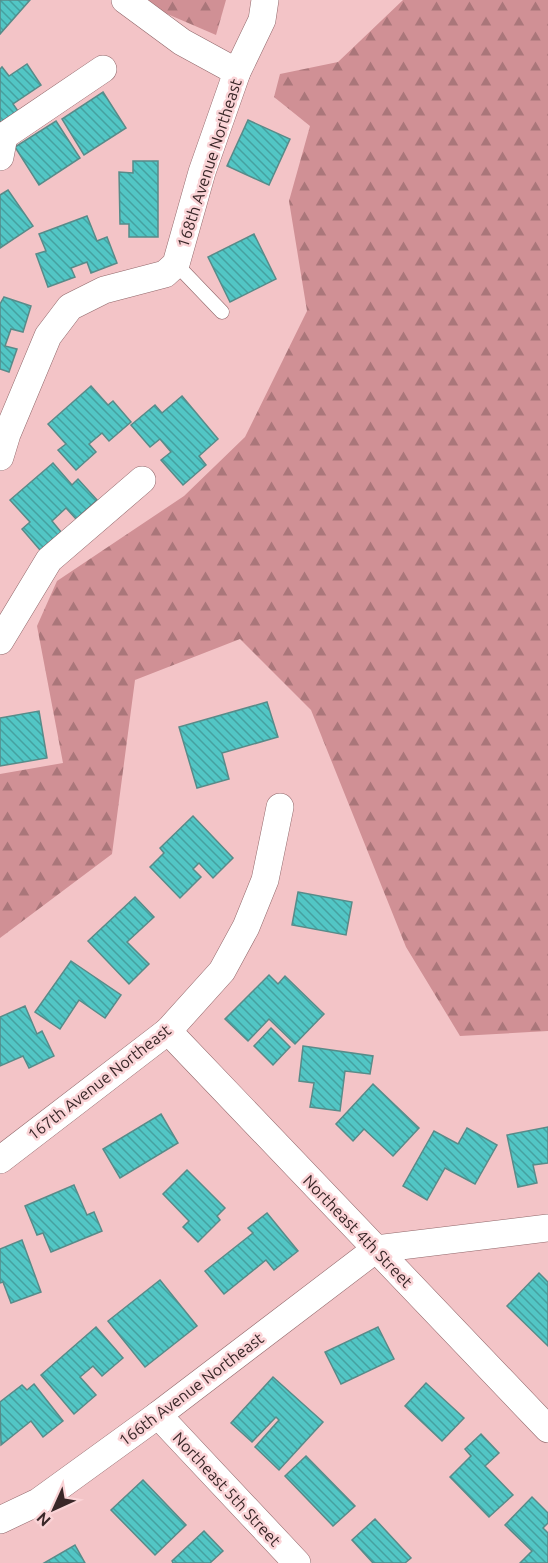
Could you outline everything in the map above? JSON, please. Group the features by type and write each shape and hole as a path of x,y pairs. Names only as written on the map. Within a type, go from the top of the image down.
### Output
{"street":[{"path":"125,0 182,42 237,72"},
{"name":"168th Avenue Northeast","path":"0,457 48,336 70,307 104,290 165,274 176,264 202,172 237,72 262,20 265,0"},
{"path":"0,157 4,136 103,69"},
{"path":"0,641 50,560 142,480"},
{"name":"167th Avenue Northeast","path":"0,1160 168,1031 222,971 246,927 265,880 280,807"},
{"name":"Northeast 4th Street","path":"168,1031 548,1429"},
{"path":"376,1249 548,1228"},
{"name":"166th Avenue Northeast","path":"0,1520 38,1502 158,1415 376,1249"},
{"name":"Northeast 5th Street","path":"158,1415 297,1563"}],"lane":[{"path":"176,264 222,312"}],"green space":[{"path":"147,0 226,0 216,35 158,10"},
{"path":"403,0 548,0 548,1031 460,1036 406,947 311,710 240,639 135,680 112,854 0,938 0,774 63,763 37,626 57,581 184,496 245,437 307,311 289,201 310,126 274,97 280,74 338,62"}],"building":[{"path":"0,0 30,0 0,34"},
{"path":"27,64 41,85 13,104 18,111 0,123 0,69 2,67 9,76"},
{"path":"103,92 126,128 84,155 62,119"},
{"path":"248,120 290,139 269,185 227,166"},
{"path":"56,121 80,158 39,185 15,147"},
{"path":"133,161 158,161 158,237 129,237 129,224 120,224 119,172 133,173"},
{"path":"8,190 33,226 0,248 0,195"},
{"path":"87,216 97,241 107,237 117,263 91,273 87,262 71,268 75,277 48,287 36,254 46,251 39,234"},
{"path":"254,234 276,279 230,302 208,257"},
{"path":"4,297 31,306 23,332 11,329 5,346 17,349 9,372 0,369 0,304"},
{"path":"91,386 108,405 113,401 131,422 109,441 102,433 89,444 96,452 76,470 58,450 66,444 48,424"},
{"path":"182,396 218,439 199,456 206,465 183,485 161,460 171,452 160,439 150,447 131,425 155,405 162,413"},
{"path":"53,463 72,485 78,479 97,500 76,519 66,508 52,521 61,532 40,550 22,529 30,522 10,500"},
{"path":"267,702 278,737 222,753 229,779 197,788 179,727"},
{"path":"39,711 47,758 0,766 0,718"},
{"path":"193,816 233,858 213,878 199,863 193,869 201,877 180,898 150,867 164,853 160,848"},
{"path":"298,892 352,902 346,935 292,925"},
{"path":"135,897 154,917 127,942 149,964 129,984 88,941"},
{"path":"71,961 121,995 105,1018 79,1000 60,1029 35,1012"},
{"path":"269,975 278,984 285,976 324,1014 295,1044 269,1019 248,1041 225,1019"},
{"path":"25,1006 37,1034 42,1031 54,1056 29,1068 23,1056 0,1066 0,1017"},
{"path":"271,1028 290,1047 273,1065 254,1046"},
{"path":"303,1046 373,1056 370,1074 345,1071 340,1111 310,1107 314,1083 299,1081"},
{"path":"373,1084 419,1128 393,1156 364,1129 353,1141 336,1124"},
{"path":"161,1114 178,1143 120,1178 103,1149"},
{"path":"548,1127 548,1163 533,1165 537,1183 518,1187 507,1135"},
{"path":"467,1128 497,1145 475,1184 445,1168 427,1200 403,1186 434,1131 458,1144"},
{"path":"187,1170 225,1208 217,1216 220,1220 198,1242 183,1227 189,1221 163,1194"},
{"path":"74,1185 87,1215 94,1212 102,1231 51,1252 43,1233 37,1235 25,1206"},
{"path":"267,1213 298,1251 274,1270 266,1260 224,1294 205,1271 253,1233 248,1228"},
{"path":"22,1240 41,1292 11,1303 3,1282 0,1283 0,1249"},
{"path":"539,1273 548,1282 548,1346 507,1306"},
{"path":"160,1280 197,1326 145,1367 108,1321"},
{"path":"96,1327 123,1358 102,1376 93,1366 80,1377 96,1395 74,1414 41,1375"},
{"path":"378,1327 394,1359 341,1384 325,1352"},
{"path":"273,1377 323,1422 279,1470 255,1447 279,1420 276,1417 252,1442 231,1423"},
{"path":"426,1383 464,1418 442,1441 405,1406"},
{"path":"34,1384 63,1421 43,1437 31,1421 1,1445 0,1402 22,1385 27,1390"},
{"path":"481,1434 499,1453 485,1466 513,1495 489,1517 450,1477 471,1456 465,1449"},
{"path":"306,1456 355,1506 333,1526 285,1476"},
{"path":"143,1480 186,1525 155,1555 111,1510"},
{"path":"532,1497 548,1513 548,1523 543,1528 548,1533 548,1563 520,1563 532,1551 505,1525"},
{"path":"375,1519 411,1558 405,1563 373,1563 352,1540"},
{"path":"204,1531 223,1551 210,1563 173,1563 172,1561"},
{"path":"75,1545 85,1563 44,1563"}]}
